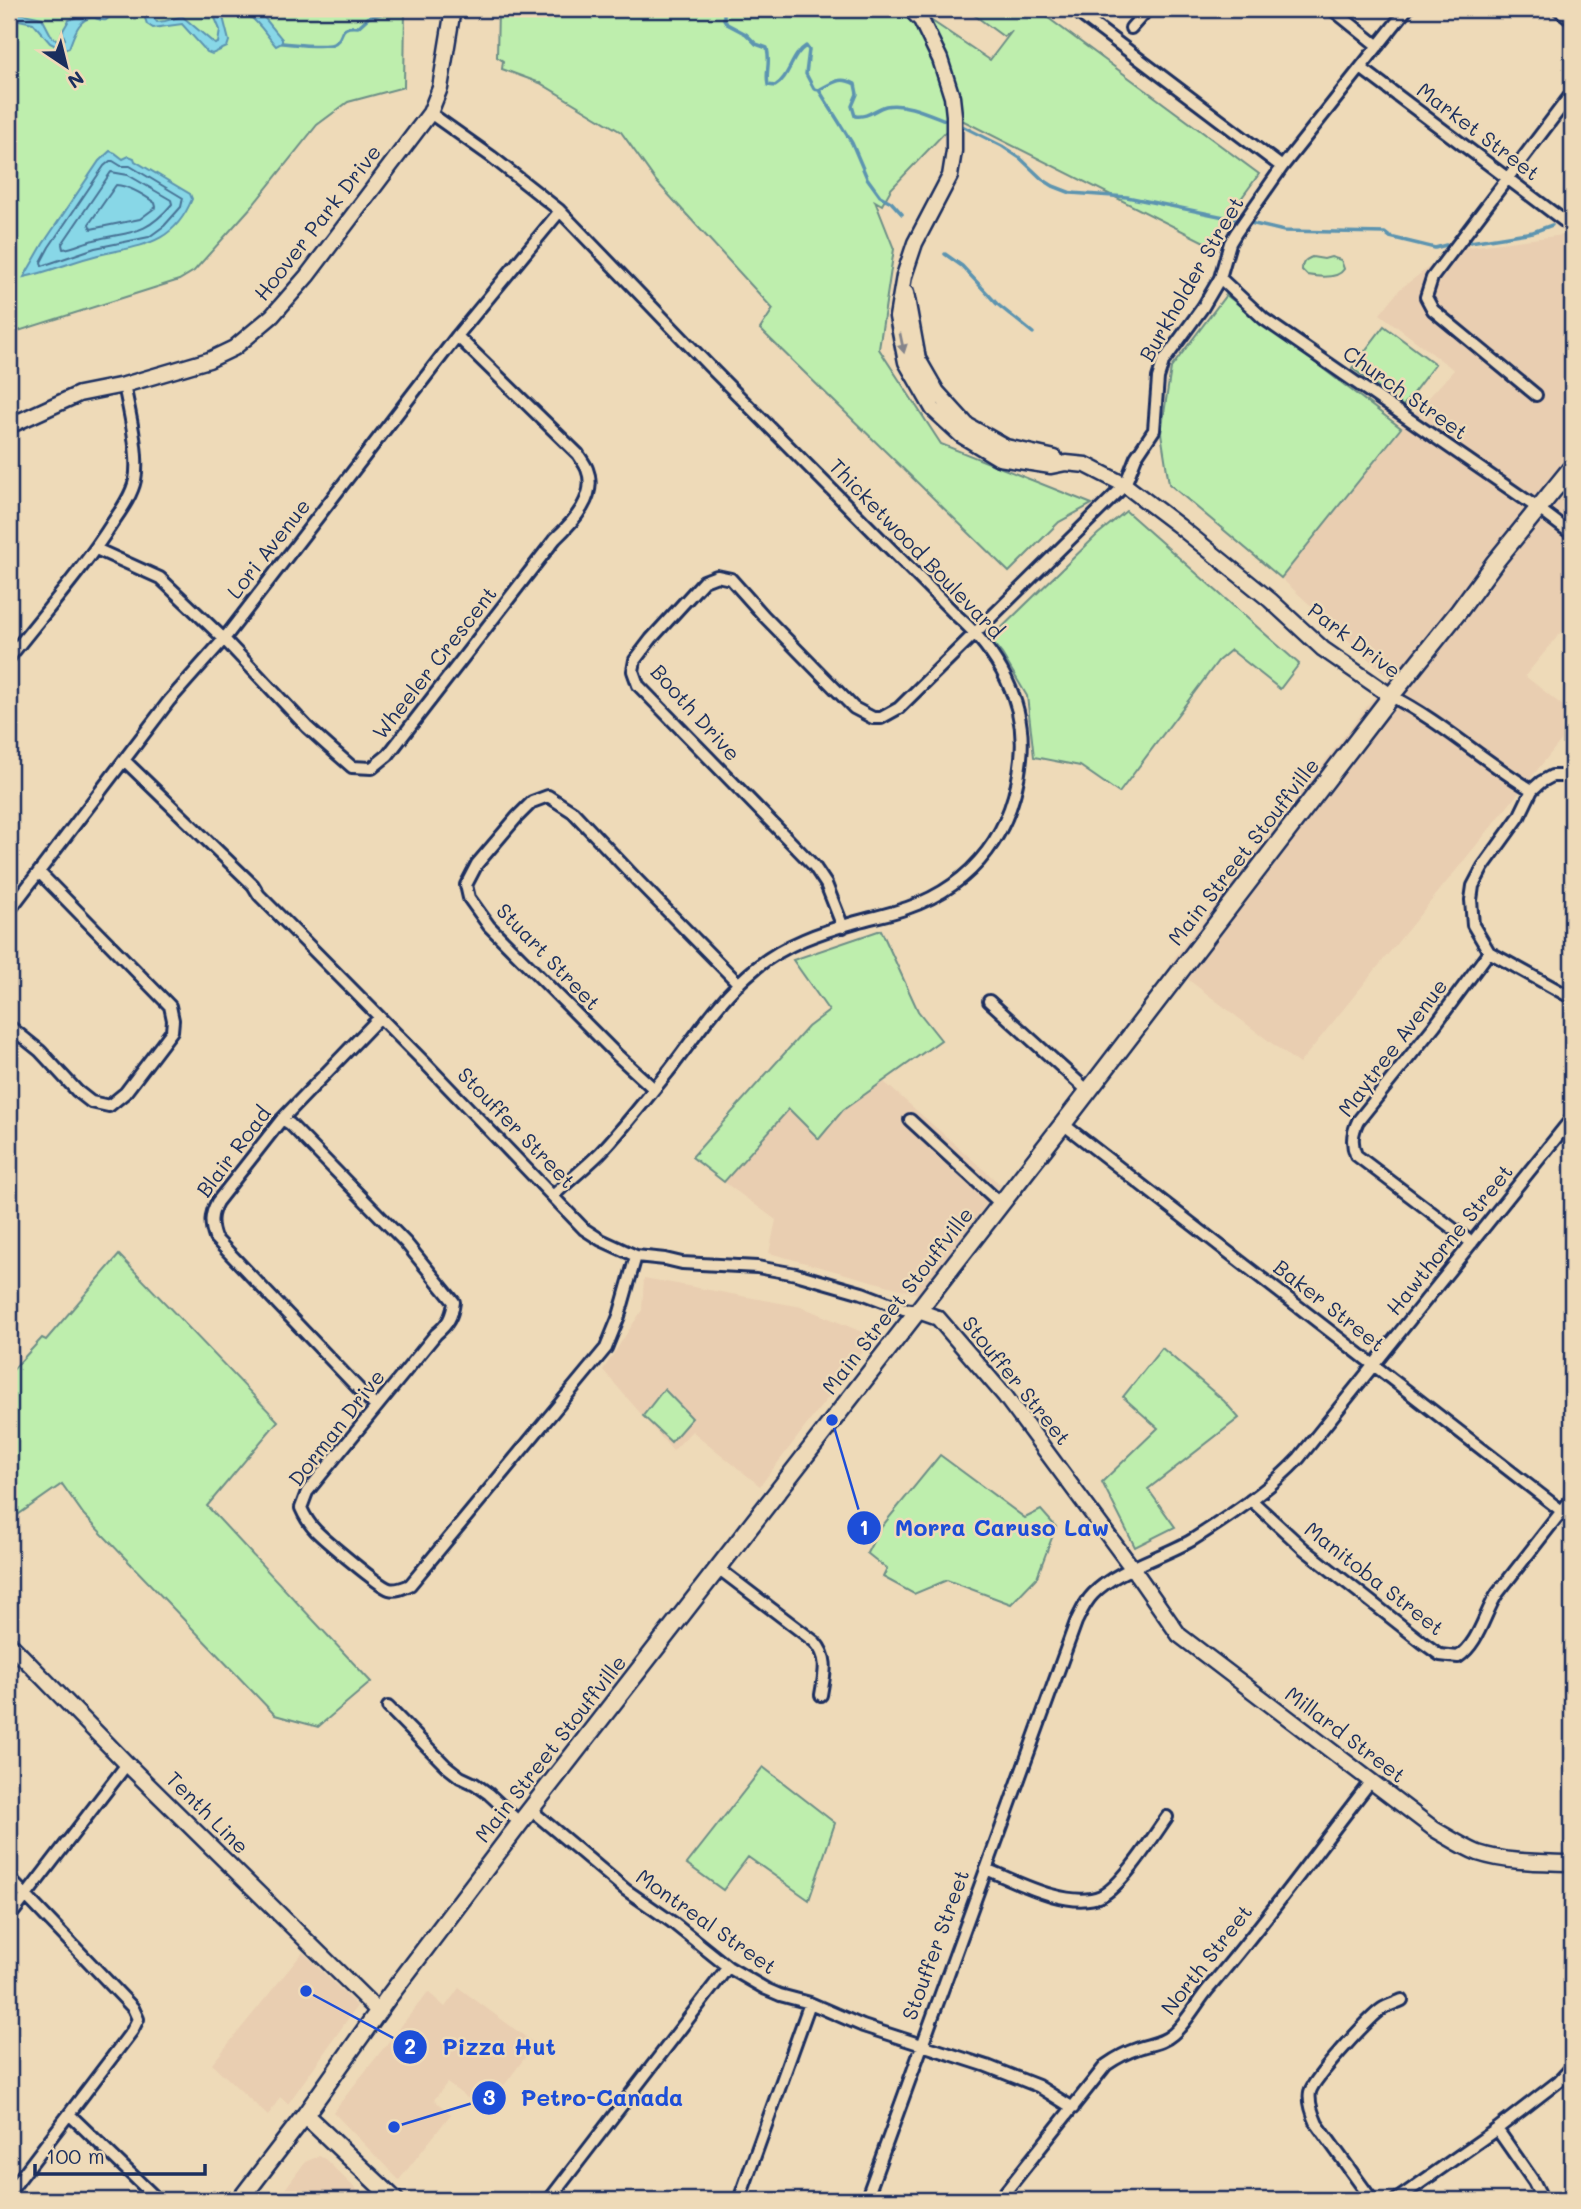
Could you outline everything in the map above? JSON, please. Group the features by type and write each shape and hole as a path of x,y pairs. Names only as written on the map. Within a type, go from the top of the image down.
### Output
{"main road":[{"name":"Main Street Stouffville","path":"240,2200 520,1823 1063,1124 1391,695 1572,467"},
{"path":"305,2115 395,2200"}],"street":[{"name":"Hoover Park Drive","path":"9,426 79,394 209,360 234,348 272,317 307,276 430,113 440,88 453,9"},
{"name":"Park Drive","path":"910,9 921,20 940,59 952,97 954,151 950,176 915,243 904,276 897,317 906,362 933,409 961,435 999,458 1051,466 1066,463 1086,465 1125,485 1270,600 1323,649 1415,708 1494,766 1532,790"},
{"path":"1073,9 1282,167"},
{"path":"1131,28 1148,9"},
{"path":"1332,9 1378,46"},
{"name":"Burkholder Street","path":"1125,485 1136,457 1154,430 1158,378 1163,362 1203,307 1220,278 1233,238 1282,167 1407,9"},
{"path":"1558,9 1572,20"},
{"name":"Market Street","path":"1361,68 1572,227"},
{"path":"1536,395 1433,310 1426,297 1433,276 1572,93"},
{"name":"Thicketwood Boulevard","path":"430,113 492,157 560,211 764,421 976,633 997,662 1018,707 1023,743 1018,785 1008,818 988,852 964,876 944,892 906,909 793,944 770,957 739,984 709,1016 667,1073 600,1153 553,1196"},
{"name":"Lori Avenue","path":"9,911 169,701 224,639 457,336 560,211"},
{"name":"Church Street","path":"1220,278 1264,319 1572,534"},
{"name":"Wheeler Crescent","path":"96,549 160,578 224,639 328,746 352,767 372,768 388,755 555,539 570,525 586,500 590,487 587,468 578,454 457,336"},
{"path":"9,658 96,549 126,502 135,482 136,465 124,384"},
{"path":"976,633 1125,485"},
{"name":"Booth Drive","path":"843,927 826,884 814,866 638,685 633,671 635,660 704,581 717,576 731,579 854,708 873,718 881,718 900,708 976,633"},
{"name":"Stouffer Street","path":"124,760 253,885 259,895 583,1229 636,1256 682,1264 757,1267 796,1274 938,1318 1005,1396 1133,1569 1105,1583 1094,1593 1076,1622 866,2200"},
{"path":"1572,776 1552,776 1532,790 1519,817 1483,867 1473,886 1471,900 1473,925 1489,952 1572,998"},
{"name":"Stuart Street","path":"653,1088 489,926 469,898 466,885 477,864 532,802 548,796 573,812 739,984"},
{"path":"9,1026 40,1051 90,1102 109,1106 125,1093 172,1031 170,1006 39,872"},
{"name":"Maytree Avenue","path":"1472,1243 1356,1155 1352,1137 1358,1121 1489,952"},
{"path":"989,1001 1088,1091"},
{"name":"Blair Road","path":"376,1407 223,1248 211,1227 211,1214 217,1202 282,1119 379,1018"},
{"name":"Hawthorne Street","path":"1133,1569 1190,1541 1283,1475 1572,1118"},
{"name":"Dorman Drive","path":"282,1119 290,1124 406,1243 454,1302 447,1325 436,1334 307,1492 301,1508 317,1532 378,1584 390,1590 400,1590 410,1585 606,1348 619,1316 636,1256"},
{"path":"910,1119 1000,1203"},
{"name":"Baker Street","path":"1063,1124 1572,1519"},
{"name":"Manitoba Street","path":"1251,1500 1304,1549 1422,1642 1440,1655 1458,1657 1475,1637 1497,1594 1572,1498"},
{"path":"718,1568 823,1651 825,1666 821,1695"},
{"name":"Millard Street","path":"1133,1569 1179,1634 1434,1829 1478,1853 1519,1862 1572,1863"},
{"name":"Tenth Line","path":"9,1643 127,1764 378,2011"},
{"path":"388,1707 446,1766 489,1794 520,1823"},
{"path":"9,1918 127,1764"},
{"name":"North Street","path":"999,2200 1106,2065 1129,2051 1154,2045 1173,2034 1371,1781"},
{"name":"Montreal Street","path":"531,1810 626,1890 728,1967 780,1995 810,2003 863,2026 987,2066 1038,2086 1073,2108"},
{"path":"986,1869 1040,1891 1072,1899 1091,1899 1101,1896 1117,1883 1167,1817"},
{"path":"9,1878 133,2008 138,2019 132,2031 9,2193"},
{"path":"548,2200 728,1967"},
{"path":"1372,2200 1317,2124 1312,2113 1310,2092 1369,2020 1382,2009 1402,2000"},
{"path":"739,2200 810,2003"},
{"path":"1396,2200 1497,2129 1559,2081 1572,2067"},
{"path":"69,2114 158,2200"},
{"path":"1497,2129 1544,2200"}],"shaded area":[{"path":"1572,234 1572,619 1525,676 1572,713 1572,727 1299,1064 1169,965 1389,678 1281,578 1401,428 1454,370 1380,314 1400,289 1453,249"},
{"path":"883,1081 1001,1185 919,1294 769,1253 776,1220 724,1182 789,1109 819,1138 843,1110"},
{"path":"644,1278 802,1307 874,1337 760,1486 692,1431 673,1451 603,1370 642,1310"},
{"path":"303,1952 357,2006 288,2104 280,2097 268,2116 212,2064"},
{"path":"459,1988 535,2044 485,2111 447,2083 434,2100 451,2114 399,2180 333,2112 428,1992 445,2007"},
{"path":"319,2156 367,2200 277,2200 305,2162"}],"green space":[{"path":"9,9 405,9 404,87 348,102 317,125 253,205 194,271 179,280 9,334"},
{"path":"498,9 914,9 990,60 1012,31 1004,37 966,9 1036,9 1259,174 1208,244 948,113 946,115 949,128 891,189 882,205 875,201 894,249 879,349 941,444 1092,504 1059,522 1009,572 760,329 773,309 656,181 621,132 540,83 502,69 503,61 497,57"},
{"path":"1312,257 1341,260 1344,269 1333,276 1307,275 1302,270 1303,265"},
{"path":"1226,295 1401,428 1281,578 1169,484 1161,433 1171,368"},
{"path":"1384,326 1435,364 1403,406 1352,368"},
{"path":"1126,511 1299,664 1280,689 1231,650 1218,661 1119,793 1080,766 1034,757 1027,696 990,639 1098,534"},
{"path":"881,930 918,1011 941,1040 843,1110 819,1139 789,1109 724,1182 692,1157 808,1027 829,1011 793,960"},
{"path":"119,1255 278,1421 207,1506 371,1682 318,1727 275,1715 84,1515 62,1484 9,1521 9,1374 42,1338 46,1340"},
{"path":"1162,1348 1224,1401 1239,1418 1148,1489 1175,1527 1135,1547 1102,1482 1158,1428 1123,1397"},
{"path":"664,1389 692,1418 671,1442 643,1416"},
{"path":"940,1455 1025,1518 1041,1510 1056,1527 1037,1577 1011,1604 947,1580 914,1594 883,1577 887,1569 867,1553 879,1530"},
{"path":"763,1767 835,1823 809,1900 748,1857 723,1890 687,1864"}],"water":[{"path":"96,9 119,9 106,20 85,20 78,28 69,48 63,50 50,43 33,23 9,18 9,11 42,18 52,37 61,42 65,39 62,32 69,20"},
{"path":"142,9 151,9 150,13 157,22 182,16 215,44 218,43 220,30 215,18 216,12 220,9 254,9 282,39 282,43 276,46 247,15 232,13 223,17 229,41 227,47 212,54 207,52 182,24 153,28 147,24"},
{"path":"110,151 123,159 129,156 134,158 190,194 192,199 184,214 165,235 154,241 24,277 99,161"}],"waterway":[{"path":"282,43 316,46 333,44 340,39 346,28 358,27 369,17 385,13 388,9"},
{"path":"724,9 727,24 746,34 756,44 767,48 768,85 775,86 780,82 806,46 809,50 806,74 814,89 819,90 852,143 867,178 880,196 891,202 902,214"},
{"path":"819,90 841,80 855,84 857,94 852,106 855,116 864,116 882,107 894,105 918,110 950,122"},
{"path":"958,124 1002,146 1020,158 1042,179 1071,193 1127,197 1234,219"},
{"path":"1250,223 1284,231 1385,233 1390,237 1435,248 1446,245"},
{"path":"1470,242 1533,232 1552,225"},
{"path":"945,254 962,266 997,304 1033,333"}],"place":[{"name":"Morra Caruso Law","path":"832,1420"},
{"name":"Pizza Hut","path":"306,1991"},
{"name":"Petro-Canada","path":"394,2127"}]}
